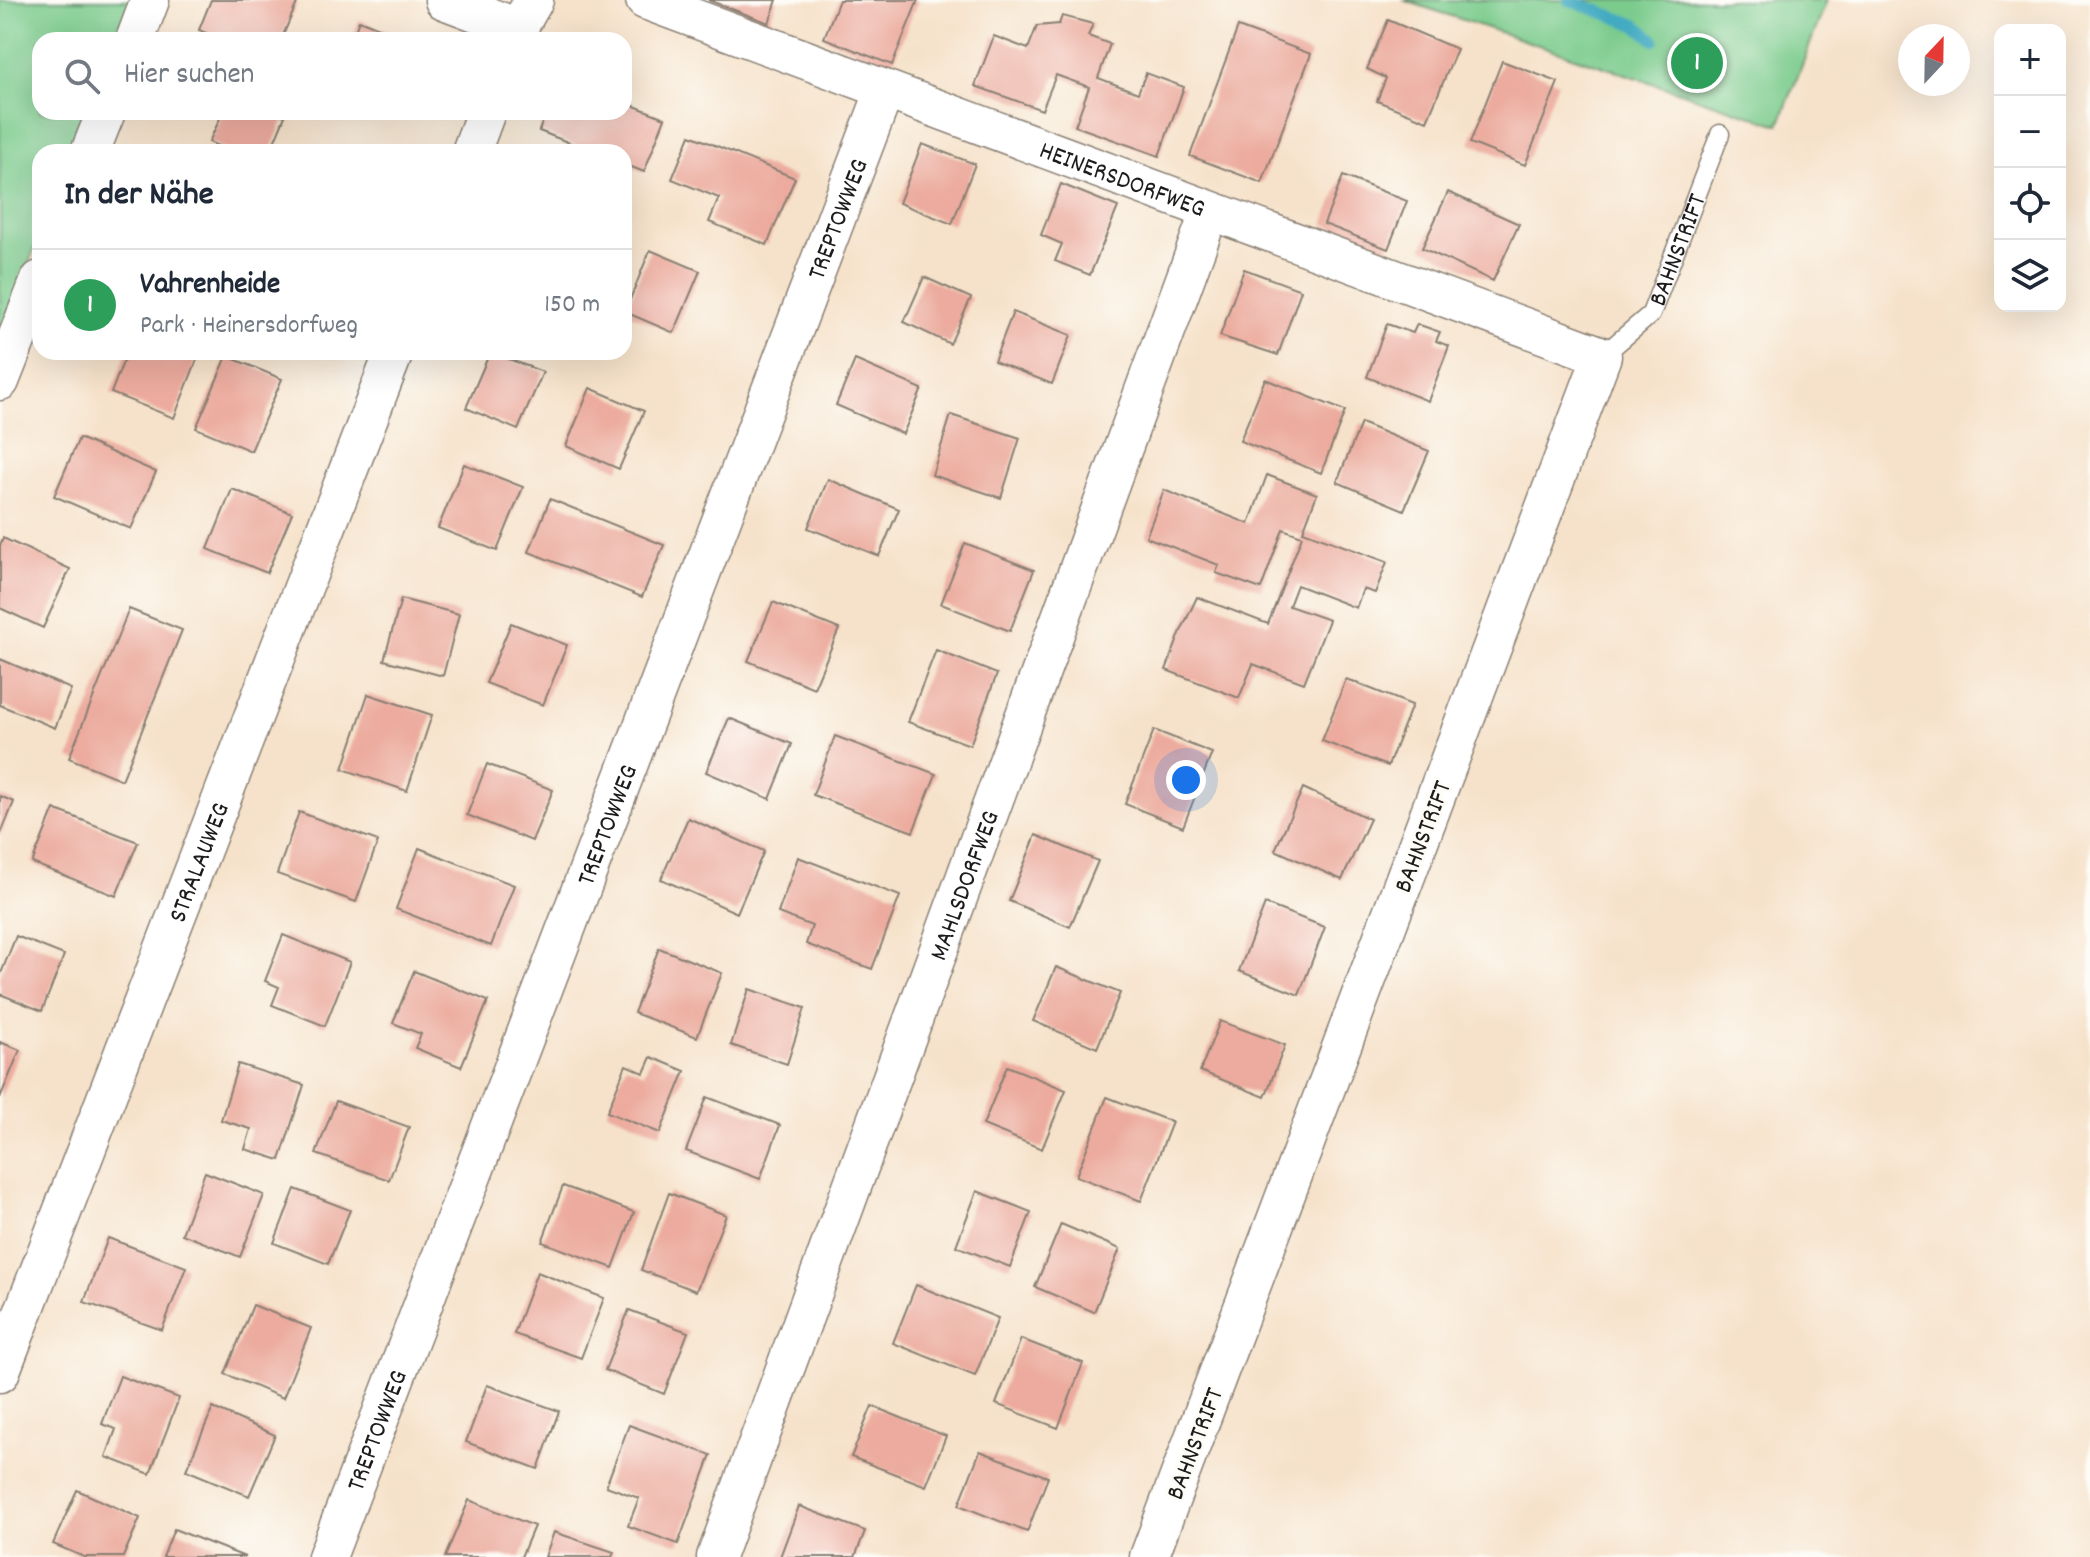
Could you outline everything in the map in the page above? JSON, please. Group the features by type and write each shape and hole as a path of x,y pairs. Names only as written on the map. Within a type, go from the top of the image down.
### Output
{"street":[{"path":"138,32 150,0"},
{"path":"444,0 522,23"},
{"name":"HEINERSDORFWEG","path":"645,0 1602,356"},
{"name":"TREPTOWWEG","path":"327,1557 885,90"},
{"path":"93,144 103,120"},
{"path":"474,144 483,120"},
{"name":"MAHLSDORFWEG","path":"716,1557 1210,211"},
{"path":"0,381 32,300"},
{"name":"BAHNSTRIFT","path":"1149,1557 1602,356"},
{"name":"STRALAUWEG","path":"0,1373 14,1296 391,360"}],"lane":[{"name":"BAHNSTRIFT","path":"1602,356 1651,314 1720,134"}],"green space":[{"path":"0,0 134,0 121,32 32,32 32,120 86,120 76,144 32,144 32,255 0,335"},
{"path":"1403,0 1827,0 1779,125"}],"building":[{"path":"211,0 289,0 297,3 284,32 199,30"},
{"path":"708,0 777,0 769,23"},
{"path":"839,0 918,0 892,65 824,38"},
{"path":"1062,16 1093,24 1088,36 1110,44 1098,78 1138,93 1146,73 1184,87 1159,156 1075,126 1089,87 1056,75 1042,110 975,86 994,36 1028,49 1037,26 1059,24"},
{"path":"359,20 389,32 355,32"},
{"path":"1388,20 1457,49 1427,121 1377,101 1386,78 1367,69"},
{"path":"1238,27 1311,54 1262,183 1190,156"},
{"path":"1502,61 1558,82 1525,165 1470,143"},
{"path":"632,105 665,118 644,172 632,167 632,144 572,144 539,131 543,120 632,120"},
{"path":"219,120 283,120 273,144 209,142"},
{"path":"690,135 795,178 767,245 709,222 719,198 672,179"},
{"path":"922,144 975,164 952,224 899,203"},
{"path":"1343,176 1407,201 1388,249 1324,224"},
{"path":"1061,184 1118,207 1090,275 1055,261 1062,244 1041,235"},
{"path":"1448,192 1519,224 1493,281 1422,248"},
{"path":"650,250 700,271 674,333 632,315 632,295"},
{"path":"1244,269 1301,290 1278,355 1220,336"},
{"path":"924,277 971,298 950,344 904,322"},
{"path":"1013,312 1071,335 1052,384 994,361"},
{"path":"1387,324 1413,333 1417,324 1440,332 1436,341 1449,346 1428,401 1367,377"},
{"path":"124,360 197,360 174,418 111,393"},
{"path":"225,360 237,360 282,379 251,451 196,428"},
{"path":"487,360 511,360 543,372 518,430 466,408"},
{"path":"855,360 922,389 903,434 836,405"},
{"path":"1265,379 1345,411 1321,473 1240,441"},
{"path":"590,388 644,411 619,469 566,446"},
{"path":"951,415 1020,438 1001,498 932,475"},
{"path":"1361,423 1429,451 1404,510 1337,482"},
{"path":"79,438 156,472 131,529 54,496"},
{"path":"464,464 523,487 497,551 438,528"},
{"path":"1267,475 1317,494 1303,531 1387,562 1375,593 1363,589 1356,608 1297,585 1289,606 1329,620 1304,683 1253,664 1239,698 1166,670 1181,631 1197,597 1268,624 1302,536 1283,529 1261,589 1216,573 1219,565 1146,537 1164,490 1249,524"},
{"path":"828,479 899,509 879,556 808,528"},
{"path":"232,489 292,513 267,573 208,549"},
{"path":"550,499 664,545 642,597 529,552"},
{"path":"3,538 70,569 43,628 0,608 0,545"},
{"path":"965,543 1034,570 1010,631 941,604"},
{"path":"401,599 459,614 443,676 384,660"},
{"path":"773,602 839,629 814,688 748,661"},
{"path":"129,609 182,630 122,780 69,758"},
{"path":"511,623 567,645 543,705 486,683"},
{"path":"936,650 997,674 970,745 908,722"},
{"path":"0,659 71,689 55,728 0,705"},
{"path":"1346,679 1412,705 1388,766 1322,741"},
{"path":"368,694 432,715 407,791 343,769"},
{"path":"729,718 792,744 770,799 706,772"},
{"path":"1154,730 1212,753 1183,827 1125,804"},
{"path":"835,736 936,774 913,832 813,795"},
{"path":"487,764 553,790 532,841 467,815"},
{"path":"1303,788 1370,819 1342,880 1275,850"},
{"path":"0,796 14,802 0,836"},
{"path":"54,809 138,842 116,896 32,863"},
{"path":"299,812 378,841 356,902 277,874"},
{"path":"688,818 764,851 737,913 661,879"},
{"path":"1036,835 1098,861 1070,927 1009,901"},
{"path":"419,848 514,885 491,946 396,909"},
{"path":"798,857 900,896 872,969 806,944 812,926 778,913"},
{"path":"1265,904 1325,927 1299,995 1239,971"},
{"path":"283,935 350,962 325,1026 272,1005 279,987 265,981"},
{"path":"16,936 64,955 42,1011 0,994 0,976"},
{"path":"659,948 722,973 697,1037 634,1013"},
{"path":"1056,967 1120,993 1097,1048 1033,1021"},
{"path":"414,971 488,1001 461,1067 415,1048 421,1034 393,1023"},
{"path":"749,989 805,1008 787,1064 731,1045"},
{"path":"1220,1021 1285,1045 1265,1097 1200,1071"},
{"path":"0,1042 20,1050 0,1098"},
{"path":"651,1057 685,1071 660,1133 607,1112 626,1065 644,1073"},
{"path":"238,1064 304,1085 280,1160 245,1149 251,1129 221,1120"},
{"path":"1007,1066 1066,1090 1042,1149 983,1125"},
{"path":"707,1097 780,1125 760,1179 686,1151"},
{"path":"1107,1097 1172,1122 1141,1201 1076,1176"},
{"path":"336,1101 409,1127 389,1180 316,1154"},
{"path":"205,1172 264,1195 240,1257 182,1234"},
{"path":"563,1186 634,1212 613,1268 542,1242"},
{"path":"295,1189 350,1210 328,1264 274,1243"},
{"path":"977,1191 1031,1212 1010,1267 956,1246"},
{"path":"669,1193 726,1215 696,1291 641,1270"},
{"path":"1061,1224 1120,1249 1094,1312 1035,1287"},
{"path":"108,1238 186,1267 162,1330 84,1302"},
{"path":"537,1272 604,1298 581,1358 514,1334"},
{"path":"916,1285 998,1318 975,1376 893,1343"},
{"path":"253,1305 311,1328 283,1398 225,1374"},
{"path":"629,1310 688,1332 664,1394 605,1370"},
{"path":"1021,1339 1083,1363 1058,1428 996,1404"},
{"path":"120,1376 179,1398 150,1474 106,1457 116,1429 102,1424"},
{"path":"487,1385 559,1411 538,1469 466,1442"},
{"path":"872,1406 946,1436 926,1486 851,1457"},
{"path":"213,1408 275,1435 249,1496 186,1470"},
{"path":"629,1425 711,1455 678,1544 628,1526 639,1498 606,1486"},
{"path":"980,1451 1048,1477 1027,1532 959,1505"},
{"path":"77,1490 140,1518 123,1557 84,1557 53,1544"},
{"path":"469,1500 534,1526 521,1557 445,1557"},
{"path":"799,1506 865,1531 855,1557 780,1557"},
{"path":"174,1529 245,1557 163,1557"},
{"path":"554,1532 614,1552 612,1557 545,1557"}],"waterway":[{"path":"1569,0 1636,25 1654,40"}],"place":[{"name":"Vahrenheide","path":"1697,63"}]}
